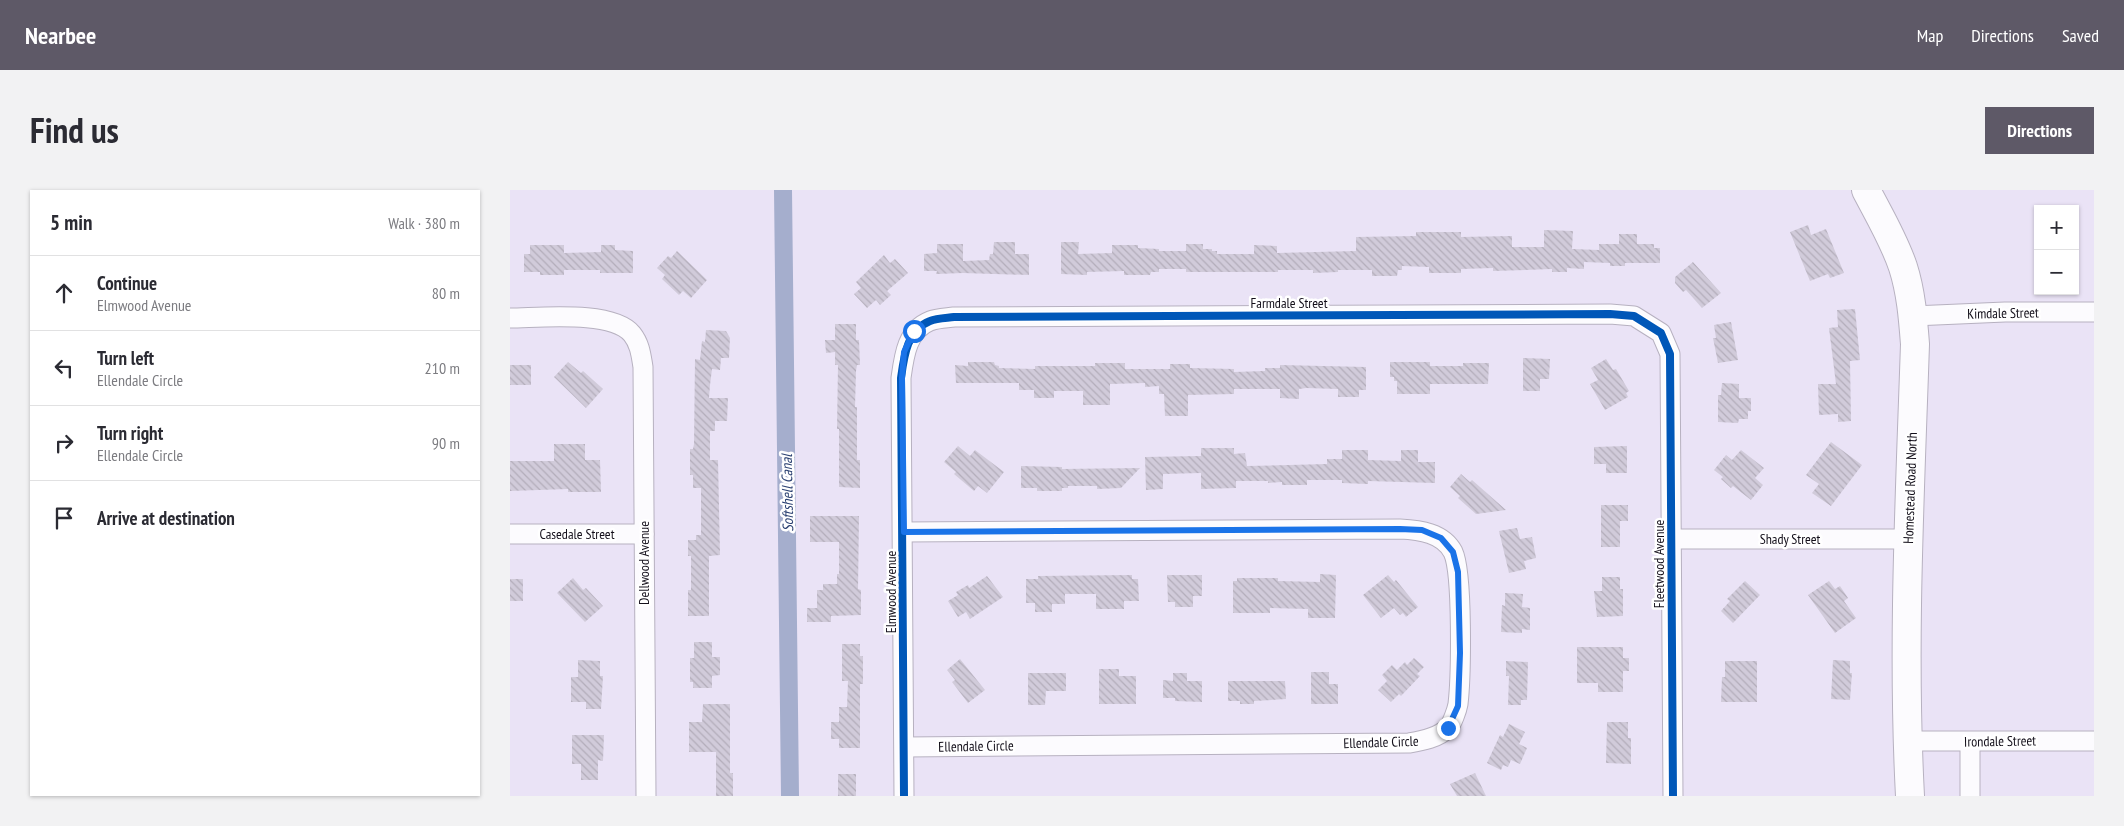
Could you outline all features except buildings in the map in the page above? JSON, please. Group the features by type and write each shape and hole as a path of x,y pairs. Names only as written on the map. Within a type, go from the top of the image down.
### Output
{"main road":[{"name":"Homestead Road North","path":"1866,190 1884,223 1902,267 1913,316 1915,344 1906,617 1907,741 1910,796"}],"street":[{"name":"Kimdale Street","path":"1913,316 2005,312 2094,312"},
{"name":"Farmdale Street","path":"914,331 930,321 954,317 1610,314 1634,316 1661,333"},
{"name":"Dellwood Avenue","path":"510,318 585,318 605,320 631,332 640,348 644,366 646,796"},
{"name":"Elmwood Avenue","path":"904,796 902,378 904,352 914,331"},
{"name":"Fleetwood Avenue","path":"1661,333 1670,354 1672,380 1673,796"},
{"name":"Ellendale Circle","path":"904,532 1422,530 1441,538 1453,552 1458,572 1460,653 1458,706 1448,728 1428,740 1409,743 905,747"},
{"name":"Casedale Street","path":"510,534 644,534"},
{"name":"Shady Street","path":"1672,539 1908,540"},
{"name":"Irondale Street","path":"1907,741 2094,741"},
{"path":"1970,742 1970,796"}],"waterway":[{"name":"Softshell Canal","path":"783,190 790,796"}],"cycle path":[{"path":"904,796 901,378 908,345 922,325 933,320 954,317 1610,314 1634,316 1661,333 1670,354 1673,796"}],"route":[{"path":"914,331 904,352 902,378 904,532 1422,530 1441,538 1453,552 1458,572 1460,653 1458,706 1448,728"}]}
